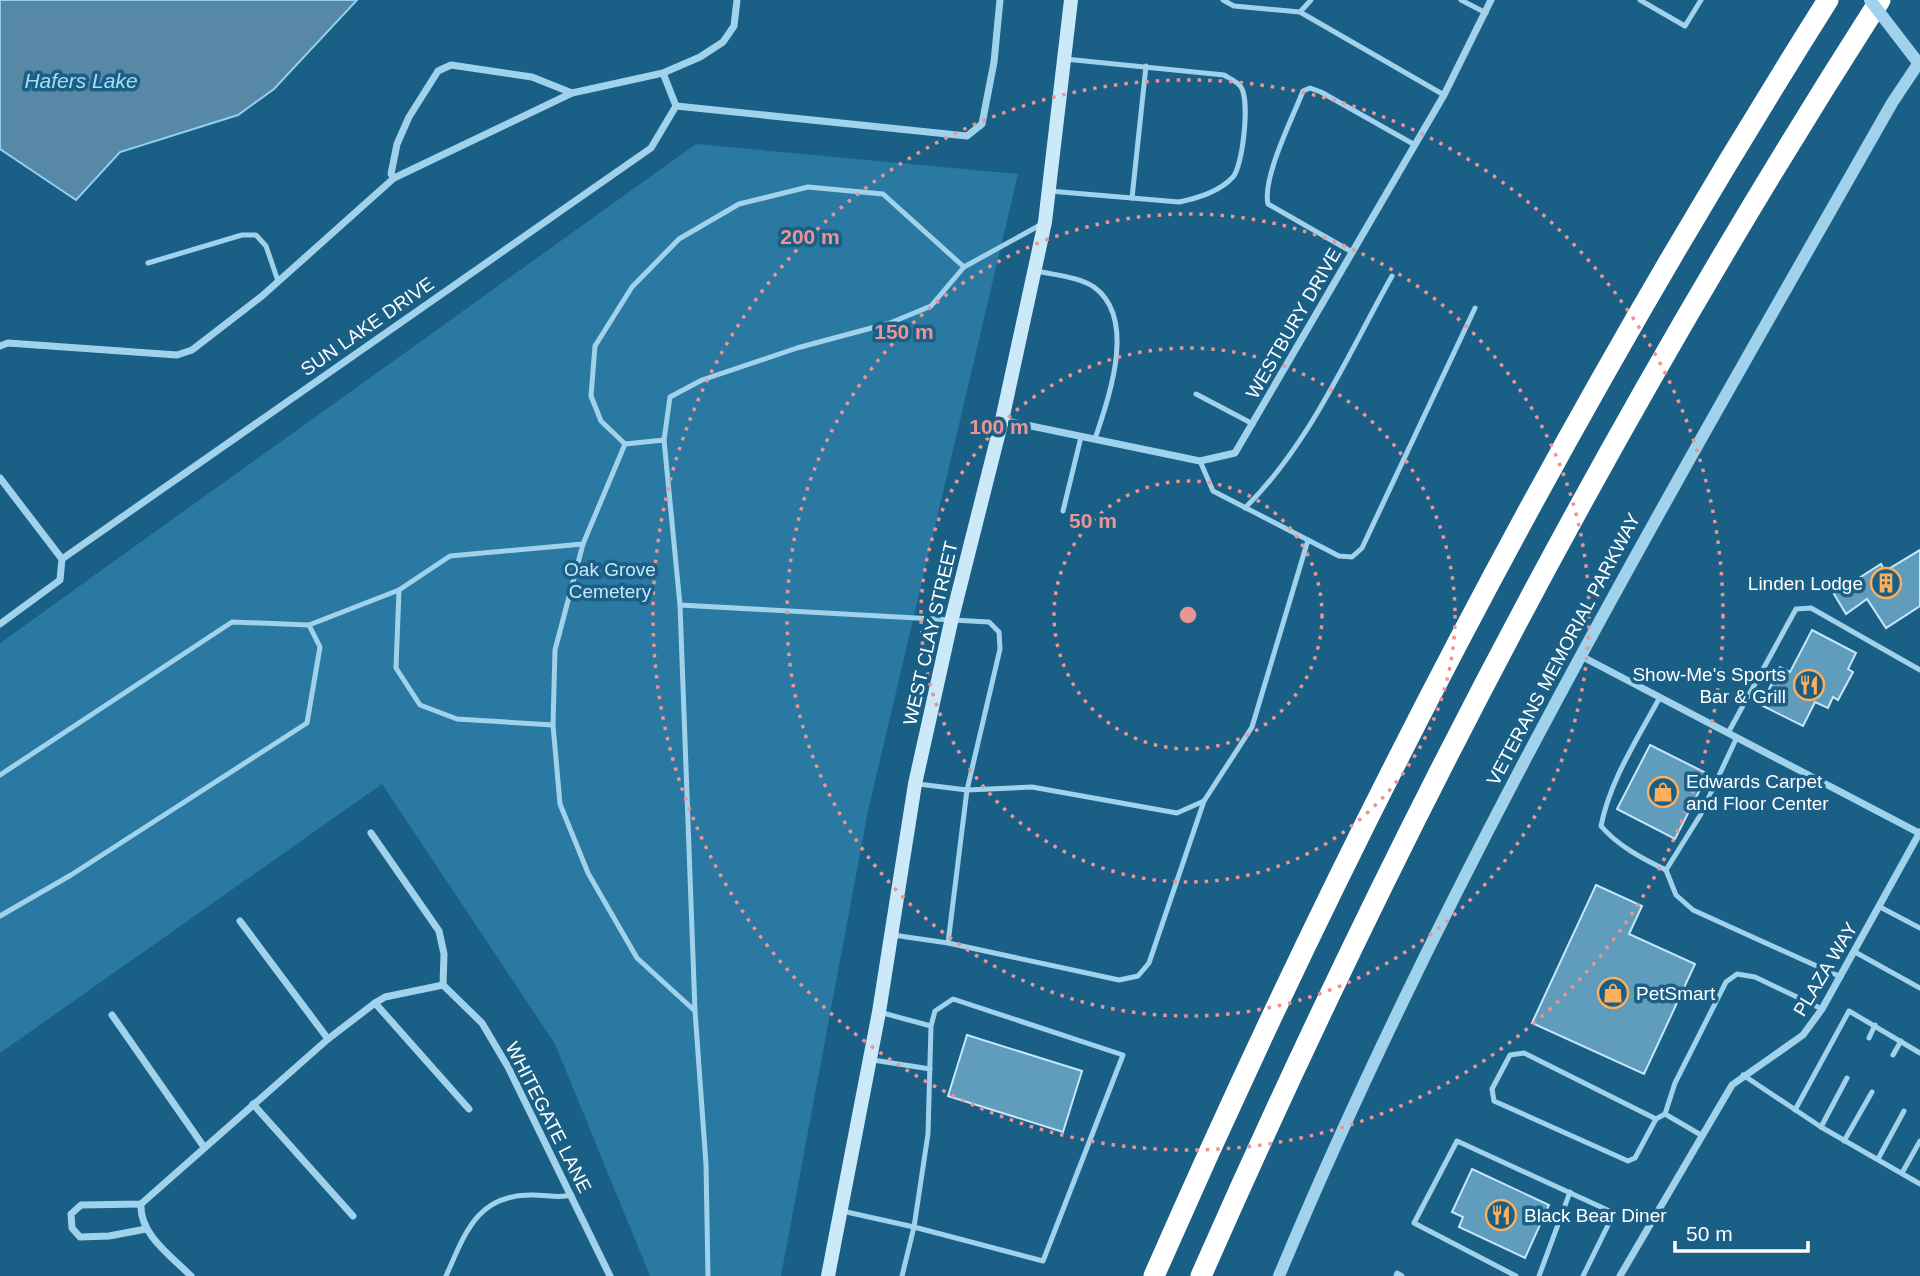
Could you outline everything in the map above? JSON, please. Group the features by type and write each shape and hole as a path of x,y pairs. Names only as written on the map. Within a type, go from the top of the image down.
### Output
{"highway":[{"path":"1154,1276 1284,991 1437,681 1640,312 1828,0"},
{"path":"1201,1276 1320,1014 1477,697 1643,392 1767,182 1880,0"}],"main road":[{"name":"WEST CLAY STREET","path":"828,1276 879,1012 915,784 951,622 1002,420 1045,222 1071,0"}],"street":[{"path":"0,346 8,343 177,355 192,350 278,281 394,178 572,93 663,73 700,57 723,42 734,26 737,0"},
{"path":"663,73 676,106 967,136 982,124 994,62 1000,0"},
{"name":"WESTBURY DRIVE","path":"1002,420 1200,461 1236,453 1444,95 1491,0"},
{"path":"1870,0 1920,63"},
{"name":"VETERANS MEMORIAL PARKWAY","path":"1279,1276 1338,1135 1484,838 1671,489 1892,103 1920,63"},
{"path":"394,178 391,174 397,144 415,104 439,71 451,65 532,77 572,93"},
{"name":"SUN LAKE DRIVE","path":"62,559 651,148 676,106"},
{"path":"0,478 62,559 60,580 0,624"},
{"path":"1581,656 1920,833"},
{"path":"146,1229 80,1237 72,1228 71,1214 81,1205 141,1204 328,1039 375,1003 385,997 443,985 444,954 439,931 371,833"},
{"name":"PLAZA WAY","path":"1620,1276 1732,1085 1803,1035 1822,1009 1917,845 1920,833"},
{"path":"240,920 328,1039"},
{"name":"WHITEGATE LANE","path":"443,985 481,1023 508,1067 610,1276"},
{"path":"375,1003 469,1110"},
{"path":"112,1015 204,1147"},
{"path":"253,1104 353,1216"},
{"path":"141,1204 140,1217 146,1229 191,1276"}],"lane":[{"path":"1300,12 1311,0"},
{"path":"1461,0 1486,13"},
{"path":"1640,0 1685,26 1701,0"},
{"path":"1223,1 1234,6 1300,12 1444,95"},
{"path":"1049,191 1179,202 1199,198 1225,184 1235,175 1241,159 1245,99 1241,85 1224,75 1065,59"},
{"path":"1132,198 1146,66"},
{"path":"1352,253 1268,204 1266,197 1274,169 1303,91 1310,88 1321,92 1415,145"},
{"path":"664,440 625,444 601,421 591,396 595,346 632,287 679,239 739,204 808,187 883,194 964,267"},
{"path":"708,1276 706,1164 695,1011 680,605 664,440 670,397 702,380 797,348 890,323 931,306 964,267 1045,222"},
{"path":"148,263 242,235 256,234 266,246 278,281"},
{"path":"1035,271 1093,287 1107,301 1118,346 1113,377 1095,439"},
{"path":"1245,508 1270,483 1293,451 1392,276"},
{"path":"1200,461 1213,491 1339,556 1352,557 1362,548 1475,308"},
{"path":"1196,394 1253,424"},
{"path":"1063,511 1081,437"},
{"path":"625,444 583,544 555,650 553,725 560,804 588,873 637,958 695,1011"},
{"path":"890,935 948,943 1119,980 1138,976 1149,963 1203,801 1252,727 1308,540"},
{"path":"0,775 232,622 309,625 398,590 450,556 583,544"},
{"path":"398,590 396,668 420,705 457,719 553,725"},
{"path":"680,605 989,622 999,632 1000,649 967,790 948,943"},
{"path":"1728,733 1796,609 1811,608 1920,670"},
{"path":"0,916 71,875 307,723 320,647 309,625"},
{"path":"1660,697 1625,760 1604,809 1601,826 1609,835 1643,858 1667,870 1676,895 1693,910 1841,977"},
{"path":"1667,870 1701,814 1737,737"},
{"path":"915,784 967,790 1032,787 1177,813 1203,801"},
{"path":"1880,907 1920,928"},
{"path":"1855,952 1920,988"},
{"path":"1656,1119 1524,1053 1510,1055 1492,1089 1494,1101 1628,1161 1635,1158 1656,1119 1665,1114 1675,1083 1726,982 1737,974 1755,977 1822,1009"},
{"path":"839,1211 914,1227 1043,1261 1123,1055 953,999 935,1011 931,1026 928,1134 914,1227 902,1276"},
{"path":"1796,1110 1849,1011 1920,1053"},
{"path":"879,1012 931,1026"},
{"path":"1869,1038 1875,1025"},
{"path":"1893,1055 1901,1041"},
{"path":"870,1060 930,1069"},
{"path":"1743,1075 1821,1127 1920,1184"},
{"path":"1821,1127 1847,1078"},
{"path":"1844,1141 1872,1092"},
{"path":"1878,1159 1904,1111"},
{"path":"1665,1114 1701,1135"},
{"path":"1516,1276 1414,1223 1457,1141 1614,1213 1583,1276"},
{"path":"1902,1173 1920,1141"},
{"path":"1539,1276 1570,1192"},
{"path":"446,1276 461,1243 484,1209 516,1195 538,1194 559,1198 572,1195"},
{"path":"1396,1276 1397,1273 1402,1276"}],"green space":[{"name":"Oak Grove Cemetery","path":"696,144 1018,174 868,811 781,1276 650,1276 555,1044 382,784 0,1053 0,643"}],"water":[{"name":"Hafers Lake","path":"0,0 357,0 274,89 238,115 120,152 76,200 0,149"}],"building":[{"name":"Linden Lodge","path":"1920,550 1920,606 1886,628 1867,599 1846,614 1834,594 1881,564 1885,571"},
{"name":"Show-Me's Sports Bar & Grill","path":"1812,630 1856,653 1848,669 1853,672 1838,700 1833,697 1828,708 1815,702 1803,726 1761,705 1780,667 1790,672"},
{"name":"Edwards Carpet and Floor Center","path":"1650,745 1708,774 1675,839 1617,809"},
{"name":"PetSmart","path":"1596,885 1642,906 1629,934 1695,964 1644,1074 1532,1023"},
{"path":"967,1035 1082,1071 1063,1132 948,1096"},
{"name":"Black Bear Diner","path":"1472,1169 1549,1205 1525,1258 1459,1227 1463,1217 1452,1212"}],"place":[{"name":"Linden Lodge","path":"1886,583"},
{"name":"Show-Me's Sports Bar & Grill","path":"1809,685"},
{"name":"Edwards Carpet and Floor Center","path":"1663,792"},
{"name":"PetSmart","path":"1613,993"},
{"name":"Black Bear Diner","path":"1501,1215"}]}
